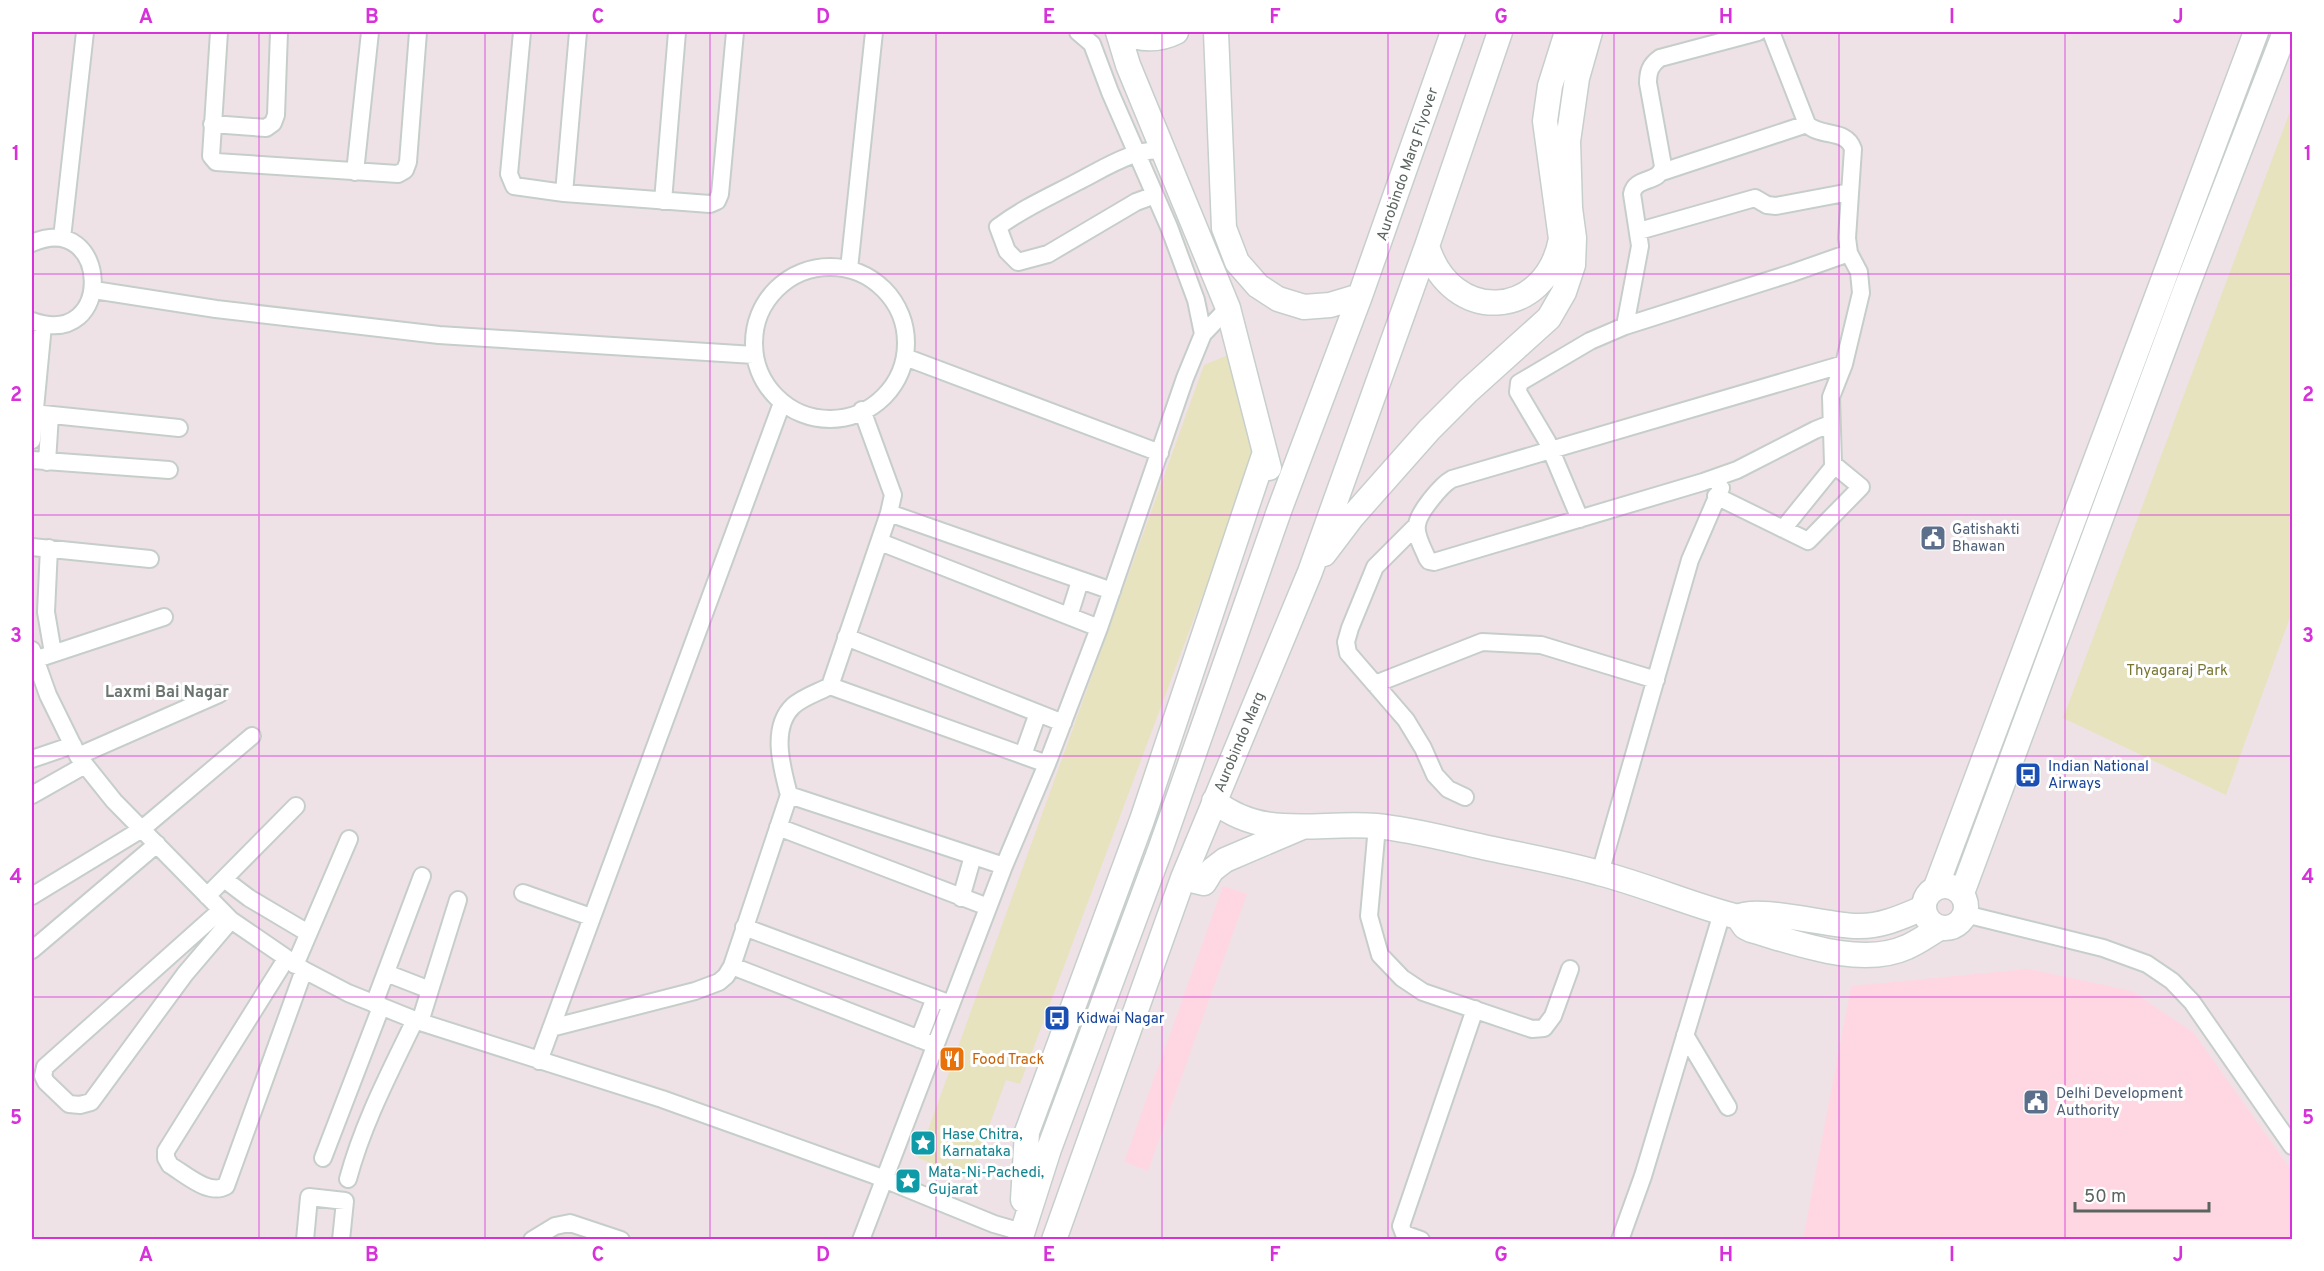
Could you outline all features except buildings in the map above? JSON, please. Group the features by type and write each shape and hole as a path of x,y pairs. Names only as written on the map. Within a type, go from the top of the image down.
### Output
{"main road":[{"path":"1119,32 1150,39 1176,32"},
{"path":"1119,32 1128,65 1184,195 1228,308 1279,511"},
{"path":"1216,32 1224,228 1237,262 1258,286 1278,299 1304,307 1330,305 1360,296"},
{"name":"Aurobindo Marg Flyover","path":"1360,296 1453,32"},
{"path":"1500,32 1427,246 1432,263 1442,278 1463,294 1488,302 1506,301 1523,296 1538,286 1550,272 1558,256 1562,239 1545,121 1550,86 1567,32"},
{"path":"1310,572 1352,517 1429,430 1549,318 1564,292 1573,265 1574,238 1570,208 1568,141 1577,78 1590,32"},
{"path":"1940,928 1929,922 1923,908 1928,894 1936,887 2256,32"},
{"path":"1214,801 1238,817 1267,824 1300,828 1342,825 1377,826 1410,831 1600,873 1730,915 1751,930 1810,947 1856,954 1880,953 1906,948 1940,928 1955,926 2160,359 2285,32"},
{"path":"1184,195 1201,199 1212,198 1221,182"},
{"name":"Aurobindo Marg","path":"1054,1239 1194,881 1214,801 1310,572 1427,246"},
{"path":"1021,1236 1049,1149 1160,850 1279,511 1360,296"},
{"path":"2137,350 2160,359"},
{"path":"1021,1236 1027,1132 1134,840 1265,452"},
{"path":"1194,881 1226,860 1300,828"},
{"path":"1134,840 1160,850"},
{"path":"1936,887 1951,886 1964,903"},
{"path":"1730,915 1761,914 1859,927 1887,922 1923,908"}],"street":[{"path":"62,238 85,32"},
{"path":"219,32 211,156 216,162 398,174 405,170 408,162 418,32"},
{"path":"212,124 266,128 273,123 276,115 279,32"},
{"path":"355,172 370,32"},
{"path":"522,32 509,174 514,186 564,193 710,204 717,201 720,194 735,32"},
{"path":"564,193 578,32"},
{"path":"663,201 677,32"},
{"path":"849,269 874,32"},
{"path":"1078,32 1092,44 1110,92 1169,227 1196,300 1203,334"},
{"path":"1662,172 1663,166 1648,83 1648,74 1652,64 1660,58 1758,32"},
{"path":"1771,32 1806,124 1812,130 1844,136 1851,141 1853,148 1847,238 1850,253 1859,272 1861,293 1844,364 1831,397 1830,424 1833,464 1783,529"},
{"path":"1625,326 1640,246 1632,194 1636,184 1662,172 1806,124"},
{"path":"1155,195 1136,202 1048,254 1018,262 1007,252 998,227 1045,197 1116,161 1146,151 1166,152"},
{"path":"1639,231 1755,198 1767,205 1776,206 1850,192"},
{"path":"32,243 52,237 62,238 78,246 92,268 94,290 88,304 75,319 60,325 37,323 32,440"},
{"path":"1580,519 1551,449 1518,392 1517,386 1545,366 1590,341 1625,326 1850,253"},
{"path":"824,269 849,269 879,285 900,314 906,339 898,377 883,398 850,417 824,419 798,413 782,403 764,382 754,355 754,328 760,312 775,290 799,273 824,269"},
{"path":"94,290 216,309 439,335 754,355"},
{"path":"861,1239 884,1179 927,1042 943,1001 988,907 1063,723 1099,628 1185,378 1203,334 1228,308"},
{"path":"904,357 1160,453"},
{"path":"1465,797 1448,789 1435,775 1423,748 1406,720 1348,653 1346,642 1375,567 1416,526 1445,483 1551,449 1844,364"},
{"path":"539,1061 782,403"},
{"path":"551,1028 695,991 719,982 732,966 789,795 781,753 780,732 784,717 794,705 830,686 890,513 893,495 862,410"},
{"path":"32,417 50,415 179,428"},
{"path":"50,415 39,461 169,470"},
{"path":"1416,526 1427,558 1434,562 1703,482 1737,470 1830,424"},
{"path":"1716,495 1808,541 1860,489 1859,485 1833,464"},
{"path":"1600,873 1690,560 1716,495 1726,480 1737,470"},
{"path":"890,513 1112,591"},
{"path":"880,542 1099,628"},
{"path":"32,547 150,559"},
{"path":"49,548 46,612 53,653"},
{"path":"1069,616 1080,581"},
{"path":"164,617 53,653 34,663 55,711 114,801 146,826 157,844 226,915 295,965 348,993 417,1021 662,1099 884,1179 992,1232 1021,1236"},
{"path":"846,637 1063,723"},
{"path":"1375,684 1482,642 1541,645 1656,681"},
{"path":"830,686 1047,764"},
{"path":"32,795 82,754 219,694"},
{"path":"1023,755 1038,713"},
{"path":"32,896 146,826 252,736"},
{"path":"32,759 82,754"},
{"path":"789,795 1004,866"},
{"path":"207,896 296,807"},
{"path":"1377,826 1370,916 1380,955 1402,978 1423,992 1532,1029 1544,1028 1553,1016 1570,969"},
{"path":"778,827 988,907"},
{"path":"295,965 166,1150 166,1158 170,1165 211,1189 219,1190 226,1186 295,965 349,839"},
{"path":"32,950 157,844"},
{"path":"961,898 973,856"},
{"path":"323,1158 422,876"},
{"path":"224,879 258,903 308,933"},
{"path":"523,893 591,917"},
{"path":"348,1179 356,1147 370,1113 417,1021 430,990 458,900"},
{"path":"1964,903 2147,964 2172,981 2192,1002 2292,1146"},
{"path":"226,915 92,1102 80,1105 69,1104 46,1082 37,1078 45,1067 226,915"},
{"path":"1620,1239 1643,1176 1685,1035 1730,915"},
{"path":"744,927 943,1001"},
{"path":"732,966 927,1042"},
{"path":"386,974 430,990"},
{"path":"1421,1239 1404,1234 1401,1226 1475,1009"},
{"path":"1685,1035 1728,1107"},
{"path":"305,1239 309,1197 345,1201 341,1239"},
{"path":"532,1239 555,1226 570,1223 621,1239"}],"shaded area":[{"path":"1223,886 1247,894 1148,1171 1124,1162"},
{"name":"Delhi Development Authority","path":"2028,969 2132,991 2193,1032 2292,1171 2292,1239 1803,1239 1851,986"}],"green space":[{"name":"Thyagaraj Park","path":"2292,106 2292,617 2226,795 2063,718"},
{"path":"1228,355 1255,455 1020,1084 1006,1080 970,1178 918,1158 1204,365"}],"place":[{"name":"Gatishakti Bhawan","path":"1933,538"},
{"name":"Indian National Airways","path":"2028,775"},
{"name":"Kidwai Nagar","path":"1057,1018"},
{"name":"Food Track","path":"952,1059"},
{"name":"Delhi Development Authority","path":"2036,1102"},
{"name":"Hase Chitra, Karnataka","path":"923,1143"},
{"name":"Mata-Ni-Pachedi, Gujarat","path":"908,1181"}],"district":[{"name":"Laxmi Bai Nagar","path":"167,691"}]}
